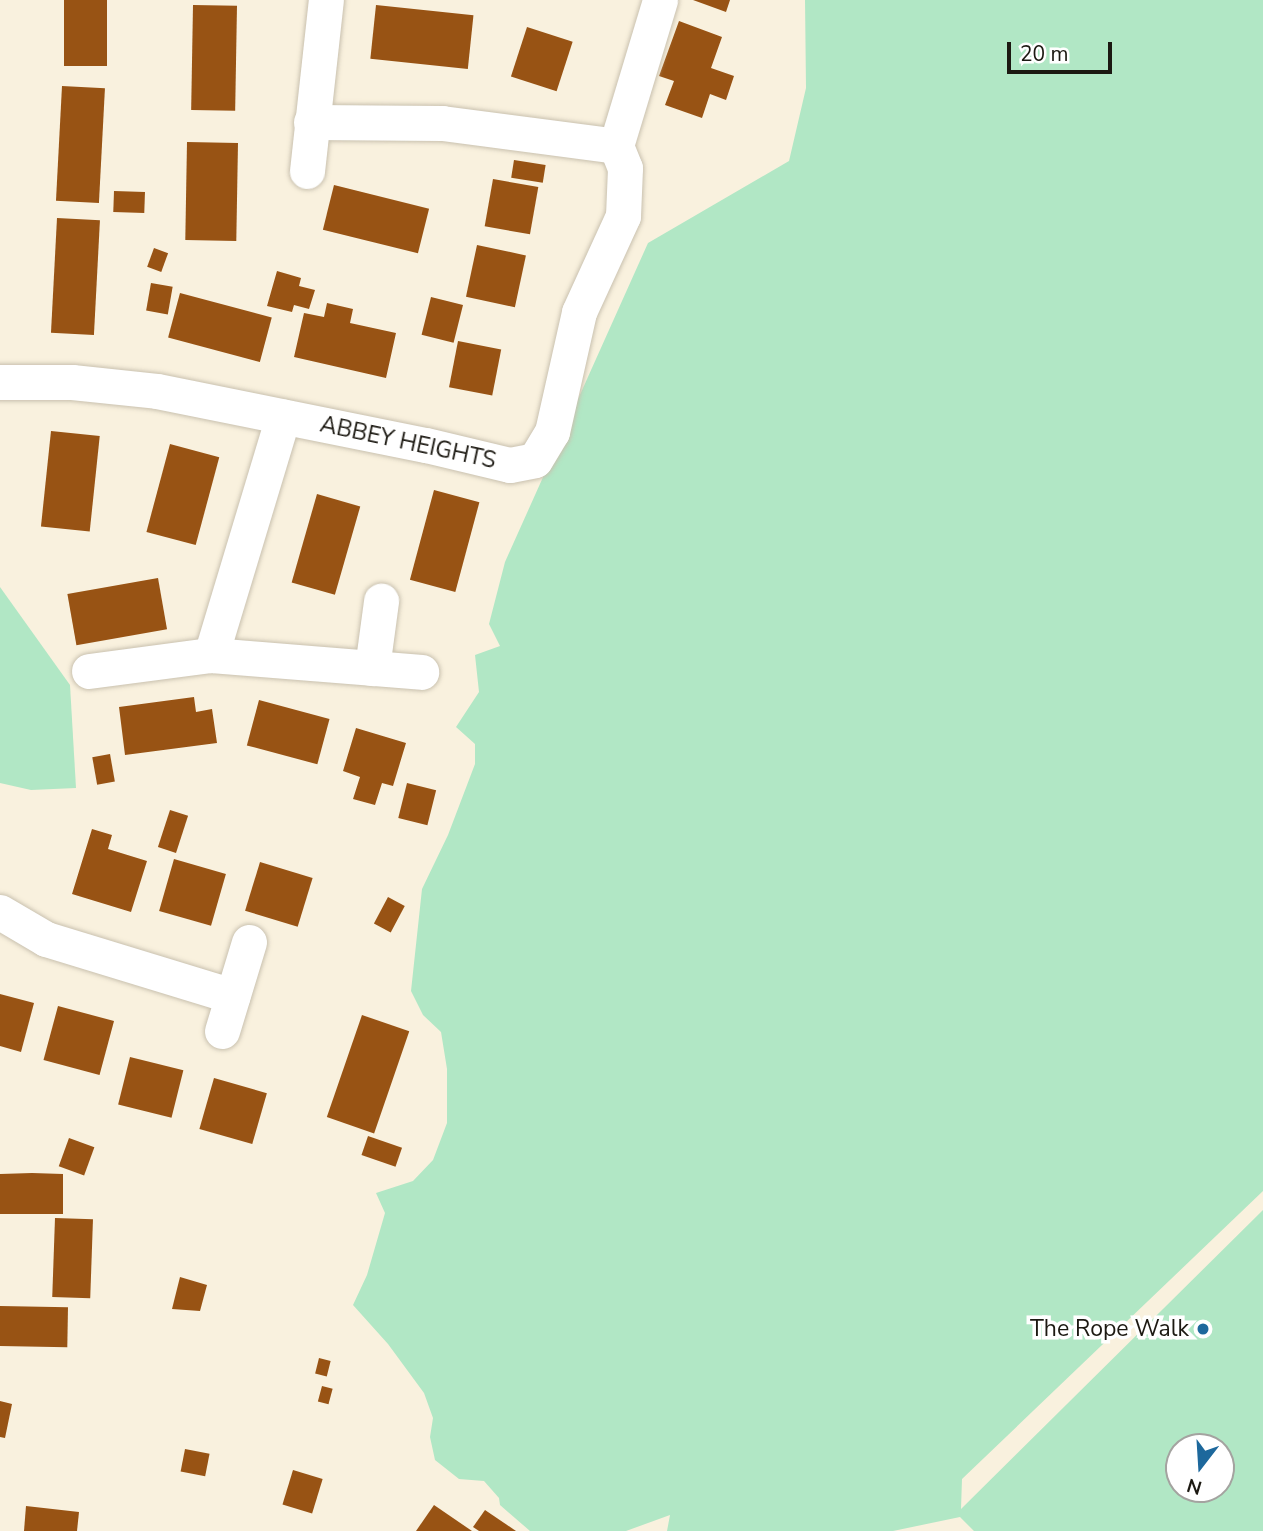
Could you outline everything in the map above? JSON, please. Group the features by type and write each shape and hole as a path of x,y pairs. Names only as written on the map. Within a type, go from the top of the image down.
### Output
{"street":[{"path":"307,171 326,0"},
{"path":"311,122 442,123 616,146 660,0"},
{"name":"ABBEY HEIGHTS","path":"0,382 72,382 157,391 426,444 510,465 535,460 552,432 579,312 624,216 625,168 616,146"},
{"path":"211,655 284,417"},
{"path":"372,668 381,601"},
{"path":"89,671 211,655 421,672"},
{"path":"0,912 46,939 232,996"},
{"path":"222,1031 249,942"}],"green space":[{"path":"805,0 1263,0 1263,1191 962,1479 961,1509 1263,1210 1263,1531 974,1531 960,1517 893,1531 667,1531 670,1515 626,1531 530,1531 500,1505 499,1498 484,1481 459,1479 435,1460 430,1437 433,1418 424,1393 388,1344 353,1305 367,1275 385,1213 376,1193 413,1181 433,1160 447,1123 447,1069 441,1032 423,1015 411,991 422,889 448,835 475,764 475,744 456,727 479,692 475,655 500,646 489,624 505,562 648,243 789,161 806,88"},
{"path":"0,587 70,685 76,788 31,790 0,783"}],"building":[{"path":"64,0 107,0 107,66 64,66"},
{"path":"693,0 730,0 726,12"},
{"path":"193,5 237,6 235,111 191,110"},
{"path":"376,5 473,15 468,69 370,59"},
{"path":"679,21 722,37 711,68 734,76 726,100 710,94 702,118 665,105 674,81 659,76"},
{"path":"527,27 573,42 557,91 511,76"},
{"path":"62,86 105,88 99,203 56,201"},
{"path":"187,142 238,143 236,241 185,240"},
{"path":"514,160 546,165 543,183 511,178"},
{"path":"493,179 538,187 530,234 485,226"},
{"path":"334,185 429,209 418,253 323,230"},
{"path":"114,191 145,192 144,213 113,212"},
{"path":"57,218 100,220 94,335 51,333"},
{"path":"477,245 526,255 515,307 466,297"},
{"path":"154,248 168,253 161,272 147,267"},
{"path":"277,271 301,278 299,286 315,290 309,309 294,305 292,312 267,306"},
{"path":"151,283 173,287 168,314 146,311"},
{"path":"180,293 272,318 260,362 168,337"},
{"path":"431,297 463,305 454,343 422,335"},
{"path":"327,303 353,309 350,323 396,333 386,378 294,357 304,313 324,317"},
{"path":"458,341 501,349 492,396 449,387"},
{"path":"51,431 100,436 90,532 41,526"},
{"path":"170,444 219,457 196,545 146,532"},
{"path":"434,490 479,502 455,592 410,580"},
{"path":"317,494 360,506 335,595 292,582"},
{"path":"158,578 167,629 76,645 67,594"},
{"path":"194,697 196,712 212,709 217,743 125,755 119,707"},
{"path":"259,700 330,719 317,764 247,745"},
{"path":"356,728 406,743 393,786 382,783 375,805 353,799 360,777 343,771"},
{"path":"110,754 115,782 97,785 92,757"},
{"path":"407,783 436,790 427,825 398,818"},
{"path":"170,810 188,816 176,853 158,847"},
{"path":"92,829 112,835 108,849 147,861 131,912 72,894"},
{"path":"174,859 226,874 211,926 159,911"},
{"path":"260,862 313,878 298,927 245,911"},
{"path":"388,897 405,906 391,932 374,923"},
{"path":"0,994 34,1003 21,1052 0,1046"},
{"path":"58,1006 114,1021 100,1075 44,1060"},
{"path":"362,1015 409,1031 374,1133 327,1117"},
{"path":"130,1057 183,1070 172,1118 118,1105"},
{"path":"214,1078 267,1093 252,1144 199,1129"},
{"path":"368,1136 402,1148 396,1167 361,1155"},
{"path":"69,1138 94,1147 84,1175 59,1166"},
{"path":"0,1174 63,1174 63,1214 0,1214"},
{"path":"55,1218 93,1219 90,1298 52,1297"},
{"path":"180,1277 207,1285 200,1311 172,1309"},
{"path":"0,1306 68,1307 67,1347 0,1346"},
{"path":"319,1358 331,1361 327,1376 315,1374"},
{"path":"322,1386 333,1389 328,1404 318,1401"},
{"path":"0,1401 12,1404 5,1438 0,1437"},
{"path":"185,1449 210,1454 205,1476 181,1472"},
{"path":"293,1470 323,1479 312,1513 282,1504"},
{"path":"434,1505 472,1531 416,1531"},
{"path":"26,1506 79,1512 77,1531 24,1531"},
{"path":"485,1510 516,1531 479,1531 473,1527"}],"place":[{"name":"The Rope Walk","path":"1203,1329"}]}
